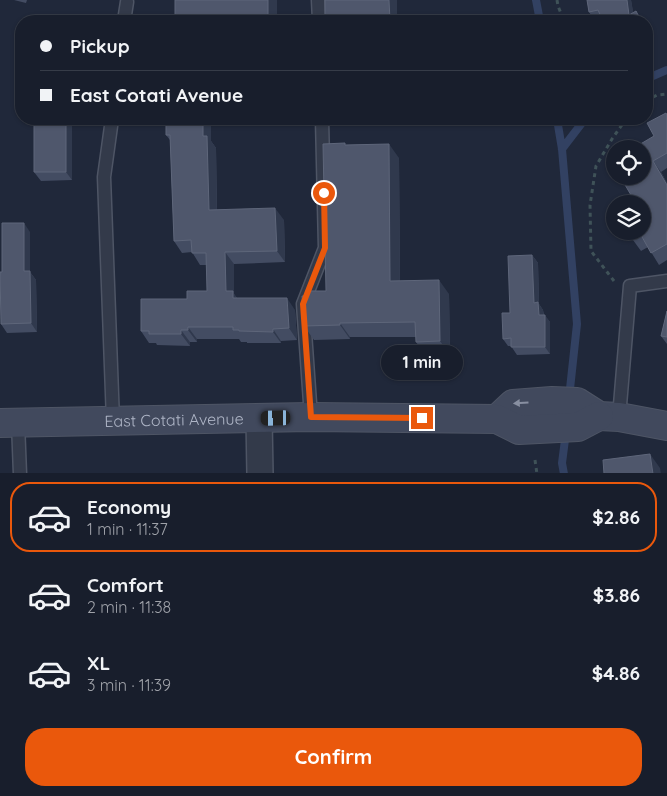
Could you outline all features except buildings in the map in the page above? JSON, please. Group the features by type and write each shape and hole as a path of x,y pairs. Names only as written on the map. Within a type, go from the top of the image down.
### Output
{"main road":[{"path":"497,419 512,404 552,401 578,402 609,416 667,426"},
{"name":"East Cotati Avenue","path":"9,423 311,417 497,419 519,430 578,427 609,416"}],"street":[{"path":"259,418 260,473"}],"lane":[{"path":"318,0 319,15"},
{"path":"125,15 127,2"},
{"path":"111,125 104,177 113,421"},
{"path":"311,417 303,304 325,248 322,125"},
{"path":"609,416 630,286 667,281"},
{"path":"9,423 20,473"}],"path":[{"path":"557,0 562,15"},
{"path":"653,97 667,94"},
{"path":"622,125 596,166 590,205 591,251 617,285 630,286"},
{"path":"535,460 537,473"}],"waterway":[{"path":"536,0 539,15"},
{"path":"653,76 667,70"},
{"path":"558,125 562,149 577,324 569,398"},
{"path":"562,149 580,125"},
{"path":"564,473 562,463 566,432"}],"route":[{"path":"324,193 325,248 303,304 311,417 422,418"}]}
